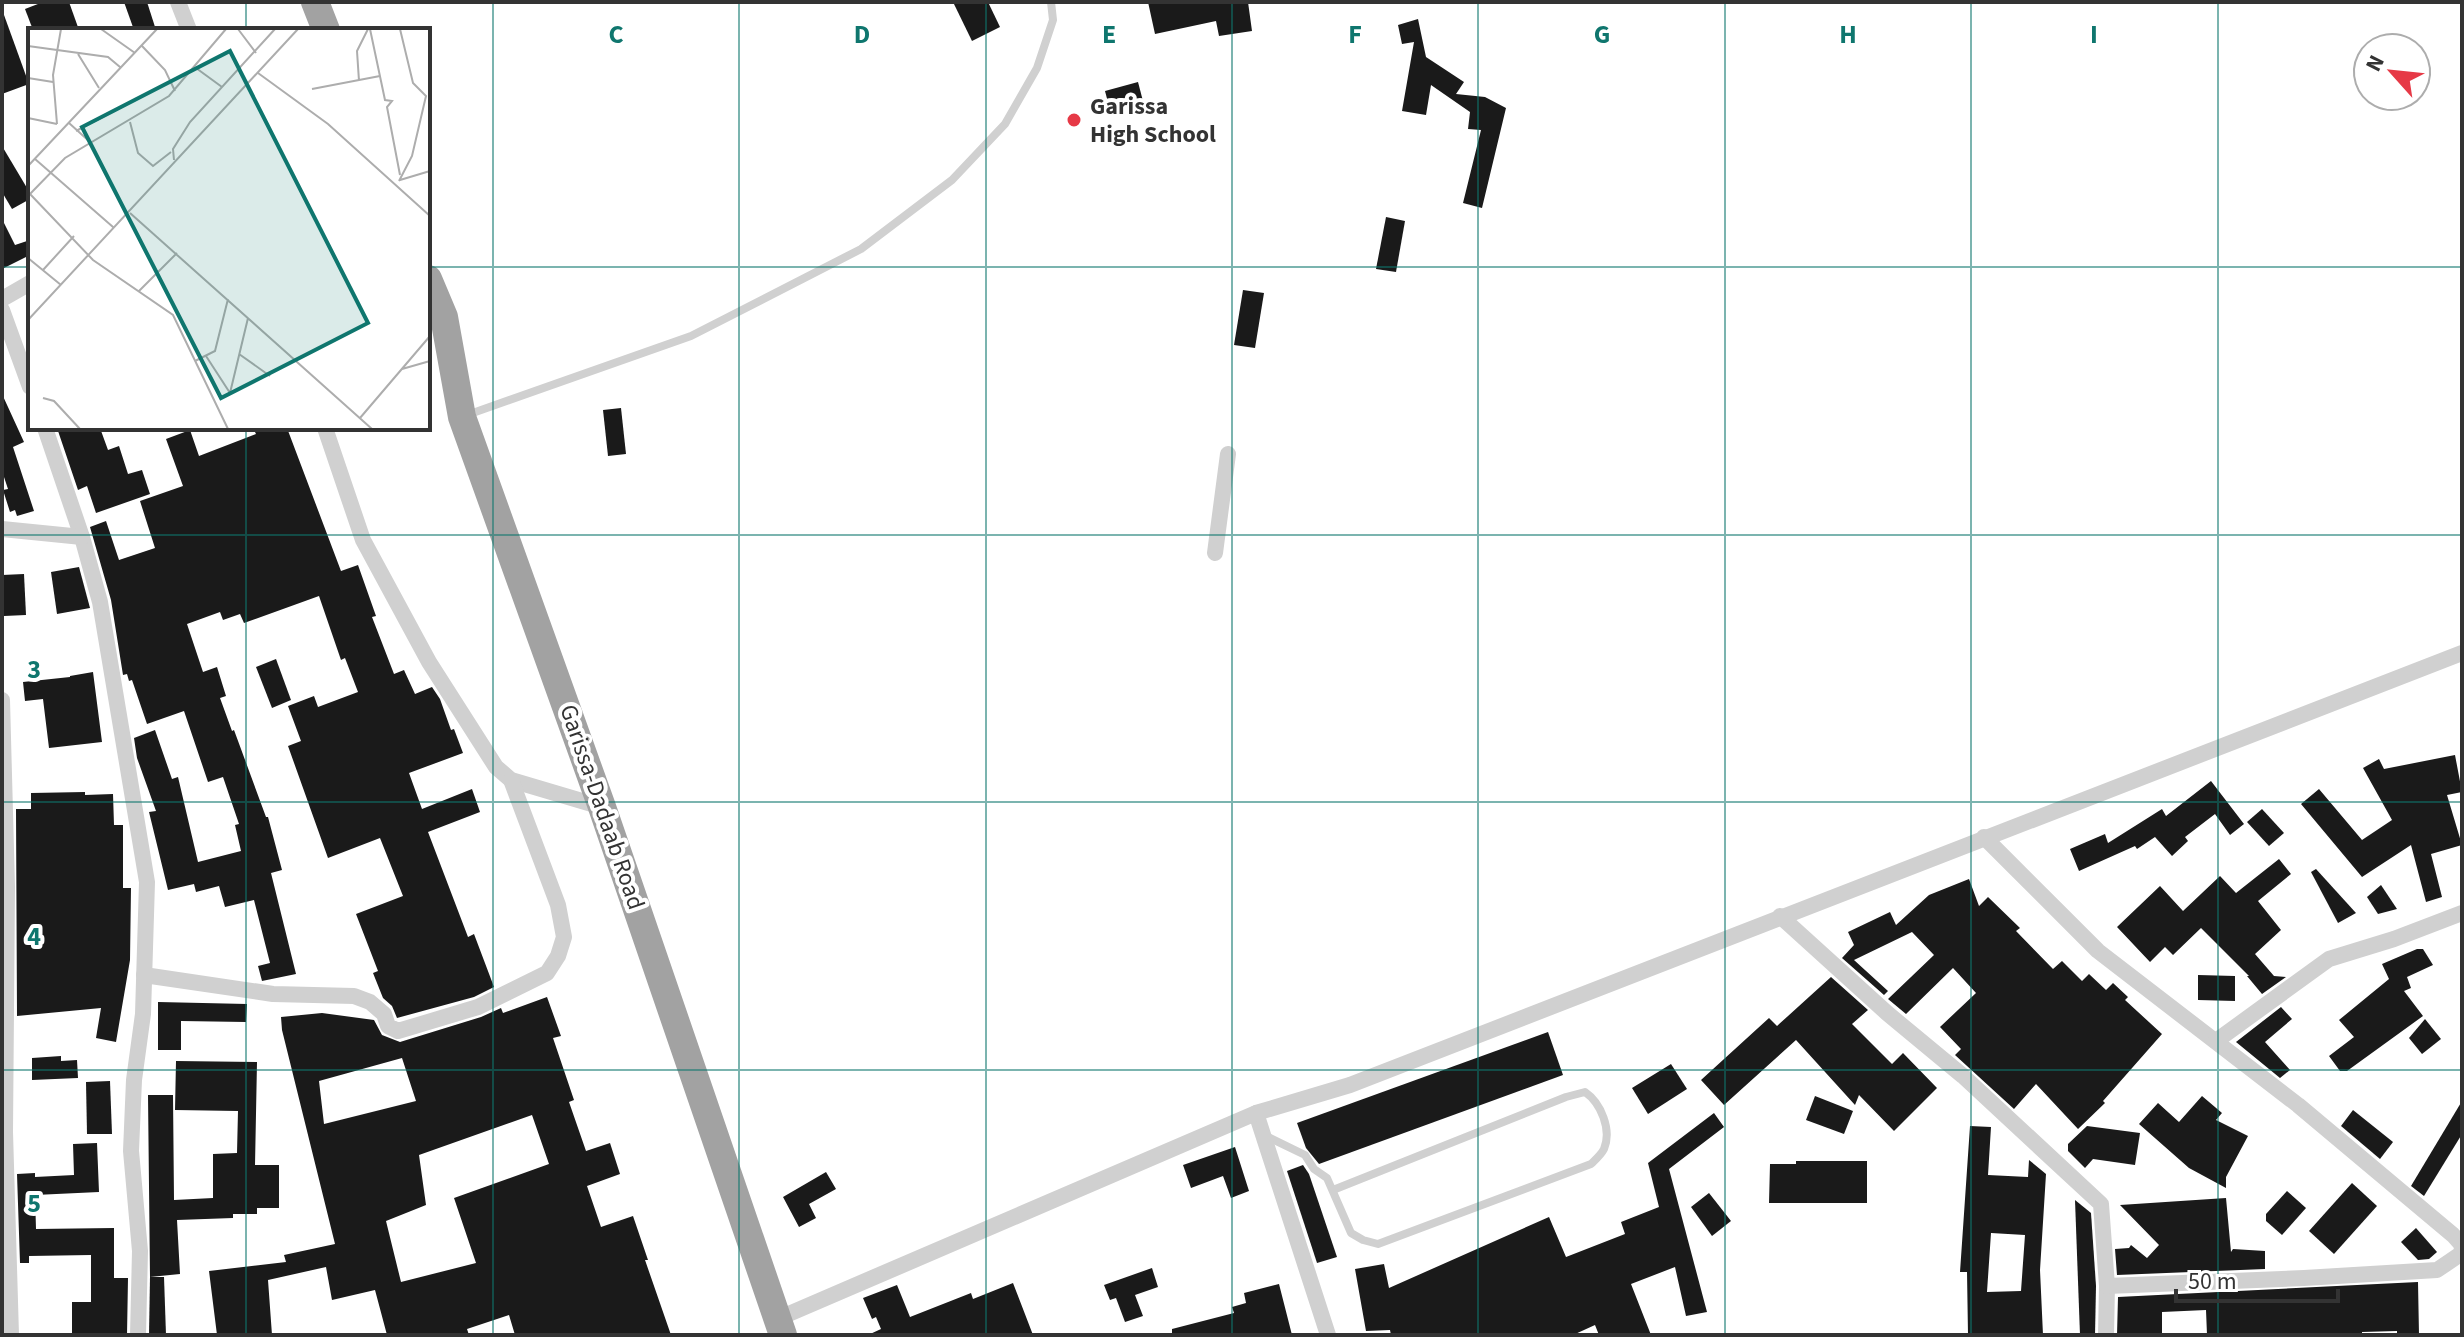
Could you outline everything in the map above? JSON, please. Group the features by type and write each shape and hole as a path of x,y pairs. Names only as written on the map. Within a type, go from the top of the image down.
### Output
{"highway":[{"path":"315,2 325,28"},
{"name":"Garissa-Dadaab Road","path":"430,284 444,317 462,417 602,807 780,1327"}],"street":[{"path":"178,2 188,28"},
{"path":"2,299 28,284"},
{"path":"2,310 28,382"},
{"path":"46,430 82,537 100,602 147,882 143,1014 134,1080 131,1151 140,1251 138,1335"},
{"path":"326,430 363,540 429,662 496,767 511,780 602,807"},
{"path":"1215,553 1228,454"},
{"path":"2,529 82,537"},
{"path":"780,1327 1256,1113 1350,1085 2462,653"},
{"path":"2,700 7,887 5,1132 11,1335"},
{"path":"144,975 273,994 354,996 370,1002 384,1014 388,1026 398,1031 478,1007 547,973 558,956 564,937 558,905 511,780"},
{"path":"1984,837 2098,951 2298,1105 2453,1235 2461,1244 2462,1251 2437,1270 2107,1286"},
{"path":"2216,1041 2329,959 2462,913"},
{"path":"1780,916 1887,1013 1963,1076 2101,1204 2107,1286 2106,1335"},
{"path":"1256,1113 1328,1335"}],"lane":[{"path":"462,417 691,336 861,249 952,180 1005,124 1037,68 1053,20 1051,2"},
{"path":"1263,1134 1305,1155 1314,1169 1327,1178 1351,1233 1378,1244 1591,1164 1603,1151 1607,1136 1601,1109 1595,1098 1585,1092 1566,1097 1333,1190"}],"building":[{"path":"43,2 69,2 78,28 32,28 25,9"},
{"path":"124,2 147,2 155,28 133,28"},
{"path":"953,2 988,2 1000,27 972,41"},
{"path":"1148,2 1248,2 1252,31 1219,36 1216,21 1155,34"},
{"path":"2,15 4,15 28,84 2,94"},
{"path":"1418,19 1426,57 1464,82 1456,94 1485,97 1506,108 1482,208 1463,203 1481,130 1468,129 1470,112 1431,85 1426,115 1402,111 1414,42 1402,44 1398,25"},
{"path":"1138,82 1144,105 1111,114 1105,91"},
{"path":"2,146 28,190 28,200 12,209 2,192"},
{"path":"1386,217 1405,221 1396,272 1376,269"},
{"path":"2,219 15,245 28,241 28,256 2,269"},
{"path":"1243,290 1264,293 1255,348 1234,345"},
{"path":"2,394 24,442 13,447 34,511 17,516 15,510 10,512 3,490 8,489 2,471"},
{"path":"621,408 626,454 608,456 603,410"},
{"path":"58,430 101,430 108,450 119,446 128,474 142,470 150,494 96,513 87,486 78,490"},
{"path":"190,430 199,456 256,434 254,430 288,430 341,571 358,565 376,616 372,617 394,674 404,670 415,694 432,687 440,699 451,730 454,729 463,753 409,773 422,809 472,789 480,812 428,832 468,937 474,934 494,987 474,997 397,1018 392,1006 383,998 373,973 378,971 356,914 403,896 380,838 328,858 288,746 301,741 288,706 314,696 318,707 358,692 345,658 341,660 319,596 244,623 240,614 223,620 220,612 187,624 203,672 217,667 226,696 220,698 268,817 282,870 271,873 296,974 262,981 258,966 270,963 254,900 225,907 219,886 196,892 194,884 168,890 149,812 156,811 137,758 134,738 155,730 172,779 178,777 198,862 241,851 235,825 239,824 223,777 208,782 184,711 147,724 132,680 129,681 127,674 123,675 111,600 90,527 106,521 119,560 155,548 140,501 183,486 166,439"},
{"path":"79,567 90,608 57,614 51,572"},
{"path":"24,574 26,615 4,616 2,575"},
{"path":"276,659 291,700 272,708 256,667"},
{"path":"93,672 102,742 49,748 43,699 25,701 23,682"},
{"path":"2455,755 2462,792 2447,795 2462,845 2431,854 2442,897 2426,902 2411,845 2362,877 2301,804 2319,789 2362,840 2392,820 2363,768 2379,759 2384,769"},
{"path":"2211,781 2244,824 2230,835 2215,814 2185,837 2188,841 2172,856 2155,837 2137,849 2135,846 2079,871 2070,849 2105,834 2108,843 2162,809 2166,816"},
{"path":"85,792 85,795 113,794 114,825 123,825 123,888 131,888 130,960 116,1042 96,1038 101,1008 17,1016 16,809 31,809 31,793"},
{"path":"2262,809 2284,833 2269,846 2247,822"},
{"path":"2279,859 2291,874 2258,901 2281,930 2255,954 2274,976 2286,977 2262,994 2249,976 2201,928 2173,955 2165,947 2150,962 2117,927 2160,886 2183,911 2220,876 2236,893"},
{"path":"2316,869 2356,913 2338,923 2311,872"},
{"path":"1969,879 1979,906 1988,897 2020,928 2016,931 2053,969 2062,961 2082,981 2089,974 2106,990 2113,983 2128,997 2125,1000 2162,1034 2103,1101 2105,1103 2078,1129 2036,1084 2014,1109 1955,1055 1961,1049 1940,1027 1976,993 1953,968 1906,1014 1888,999 1934,955 1912,932 1854,960 1888,991 1884,995 1842,958 1854,945 1848,932 1890,912 1896,925 1929,895"},
{"path":"2381,885 2397,909 2378,914 2367,897"},
{"path":"2423,949 2433,965 2407,977 2411,988 2404,991 2423,1016 2347,1071 2340,1071 2329,1056 2354,1037 2339,1020 2389,979 2382,964"},
{"path":"2198,975 2235,976 2235,1001 2198,1000"},
{"path":"1831,977 1868,1010 1852,1024 1892,1064 1903,1053 1937,1088 1894,1131 1859,1095 1855,1105 1796,1040 1724,1105 1701,1080 1769,1018 1777,1026"},
{"path":"547,997 561,1036 553,1038 574,1100 569,1102 586,1151 610,1143 620,1174 587,1186 601,1227 633,1216 671,1335 515,1335 509,1315 467,1329 469,1335 387,1335 375,1290 332,1300 326,1267 268,1280 272,1335 217,1335 209,1271 286,1262 284,1255 335,1244 281,1017 322,1013 374,1020 382,1035 400,1042 501,1008 503,1013","holes":["402,1058 416,1101 324,1124 319,1081","532,1115 549,1164 454,1198 476,1263 401,1282 386,1221 426,1205 419,1155"]},
{"path":"158,1002 247,1004 246,1022 181,1021 181,1050 158,1050"},
{"path":"2281,1007 2292,1019 2265,1042 2290,1070 2280,1078 2236,1042"},
{"path":"2425,1019 2441,1039 2422,1054 2409,1038"},
{"path":"1548,1032 1563,1075 1319,1164 1306,1148 1297,1123"},
{"path":"61,1056 61,1061 77,1060 78,1078 32,1080 32,1058"},
{"path":"176,1061 257,1062 255,1165 279,1165 279,1208 257,1208 257,1214 233,1214 233,1218 177,1220 180,1274 150,1277 148,1095 173,1095 174,1200 213,1198 213,1154 237,1153 238,1111 175,1110"},
{"path":"1671,1064 1687,1089 1648,1114 1632,1088"},
{"path":"110,1081 112,1134 87,1134 86,1082"},
{"path":"1815,1096 1853,1111 1844,1134 1806,1120"},
{"path":"2202,1096 2222,1113 2216,1120 2248,1136 2226,1177 2226,1188 2189,1168 2139,1124 2158,1103 2179,1122"},
{"path":"2462,1101 2462,1134 2424,1196 2411,1186"},
{"path":"2353,1110 2393,1142 2380,1159 2341,1126"},
{"path":"1714,1113 1724,1127 1669,1169 1707,1312 1686,1316 1675,1267 1631,1284 1651,1335 1599,1335 1595,1325 1573,1335 1391,1335 1390,1330 1366,1331 1355,1269 1384,1264 1389,1288 1549,1217 1566,1257 1625,1234 1621,1222 1659,1207 1648,1163"},
{"path":"1970,1126 1991,1127 1988,1175 2028,1177 2029,1160 2046,1174 2040,1270 2043,1335 1968,1335 1967,1272 1960,1272","holes":["1991,1233 2025,1235 2021,1291 1987,1292"]},
{"path":"2087,1126 2140,1133 2135,1165 2093,1159 2085,1168 2068,1151 2068,1144"},
{"path":"97,1143 99,1192 35,1195 36,1229 114,1228 114,1278 128,1278 127,1335 72,1335 72,1302 91,1302 91,1255 29,1256 29,1263 20,1263 17,1174 35,1173 35,1177 74,1175 73,1144"},
{"path":"1235,1147 1249,1191 1231,1198 1223,1176 1191,1188 1183,1165"},
{"path":"1796,1161 1867,1161 1867,1203 1769,1203 1770,1164 1796,1164"},
{"path":"1303,1165 1309,1174 1337,1257 1317,1263 1287,1171"},
{"path":"826,1172 836,1189 809,1204 816,1218 799,1227 783,1197"},
{"path":"2352,1183 2377,1206 2334,1254 2309,1231"},
{"path":"2287,1191 2306,1208 2282,1235 2266,1221 2266,1214"},
{"path":"1709,1193 1731,1221 1712,1236 1691,1207"},
{"path":"2226,1198 2231,1252 2233,1249 2265,1251 2265,1269 2117,1275 2115,1249 2129,1248 2131,1245 2147,1258 2159,1245 2120,1205"},
{"path":"2075,1200 2091,1213 2096,1286 2095,1335 2080,1335"},
{"path":"2416,1228 2437,1252 2429,1259 2418,1260 2401,1242"},
{"path":"1152,1268 1158,1287 1135,1295 1143,1316 1125,1322 1116,1298 1110,1300 1104,1285"},
{"path":"150,1277 164,1277 166,1335 149,1335"},
{"path":"2418,1282 2419,1335 2397,1335 2397,1331 2362,1332 2362,1335 2207,1335 2206,1310 2162,1312 2162,1335 2117,1335 2118,1297"},
{"path":"1013,1283 1033,1335 868,1335 881,1329 876,1317 872,1319 863,1298 897,1285 910,1317 971,1293 973,1299"},
{"path":"1279,1284 1292,1335 1172,1335 1172,1329 1234,1313 1232,1307 1246,1303 1244,1293"}],"place":[{"name":"Garissa High School","path":"1074,120"}]}
